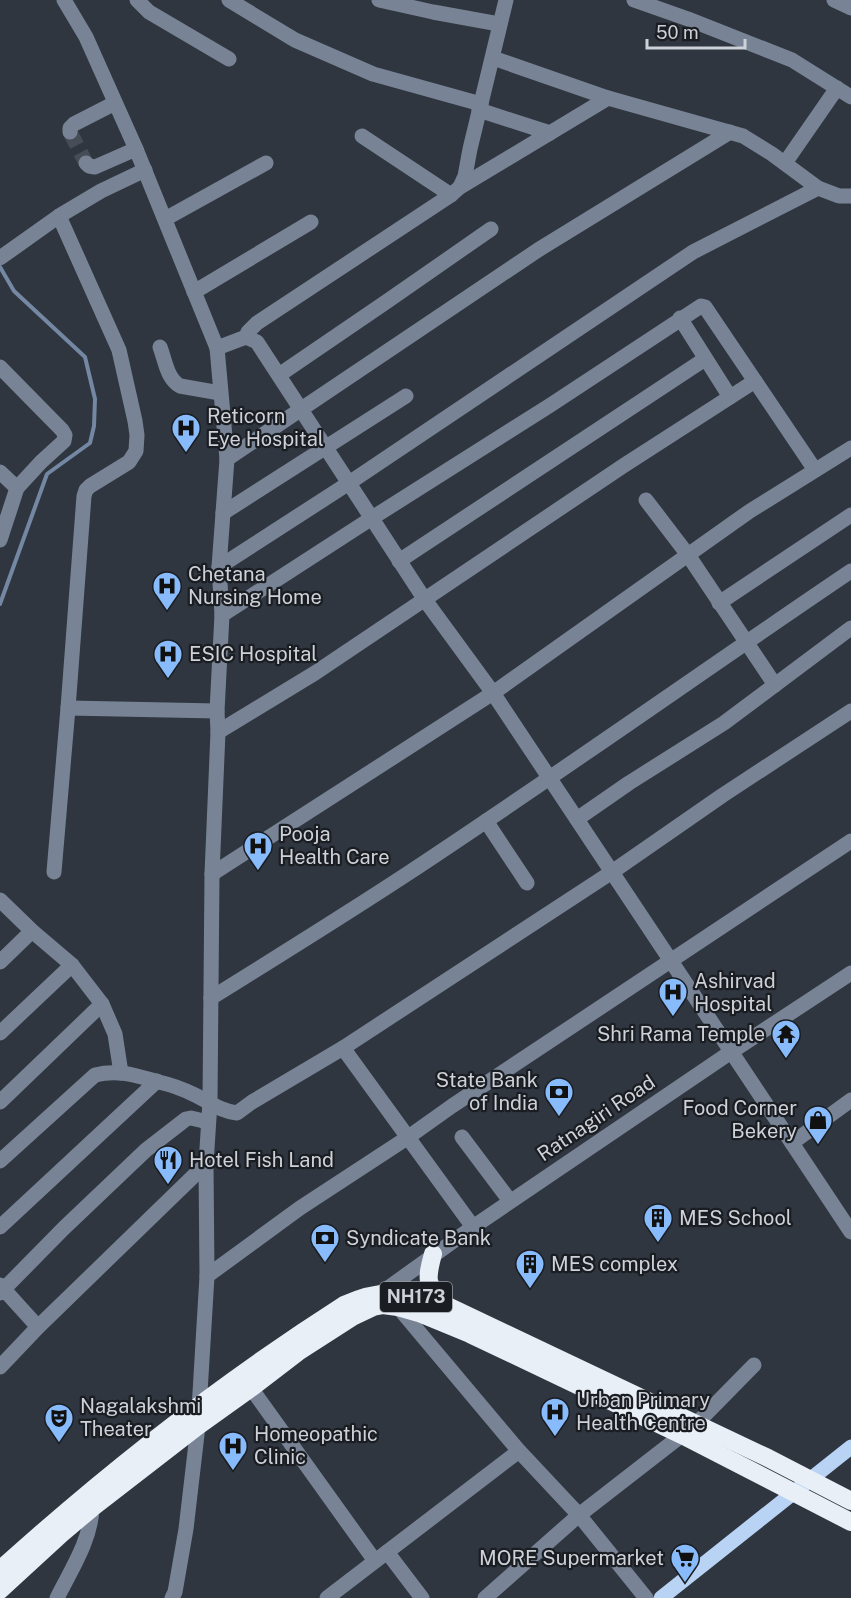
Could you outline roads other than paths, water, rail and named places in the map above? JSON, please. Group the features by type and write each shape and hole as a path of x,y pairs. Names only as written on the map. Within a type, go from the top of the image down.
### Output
{"highway":[{"path":"433,1254 428,1272 429,1283 432,1291 443,1304"},
{"name":"NH173","path":"0,1570 62,1515 199,1406 344,1305 355,1300 377,1300 400,1294 443,1304 689,1430 851,1522"},
{"name":"NH173","path":"377,1300 383,1305 398,1307 454,1327 689,1430 811,1479 851,1501"},
{"name":"NH173","path":"0,1590 92,1508 198,1425 298,1352 377,1300"}],"main road":[{"path":"661,1598 851,1447"}],"street":[{"path":"64,0 86,37 136,149 217,348 227,459 219,567 222,615 212,874 210,1102 206,1164 207,1276 198,1425 176,1596"},
{"path":"137,0 150,12 229,59"},
{"path":"229,0 295,40 373,74 480,107 550,133"},
{"path":"379,0 499,24"},
{"path":"455,191 465,176 506,0"},
{"path":"634,0 792,60 851,98"},
{"path":"834,0 851,8"},
{"path":"493,58 608,98 743,136 818,188 839,196 851,196"},
{"path":"785,164 837,88"},
{"path":"246,338 256,323 455,191 608,98"},
{"path":"70,132 74,124 115,103"},
{"path":"227,459 538,250 730,132"},
{"path":"362,136 455,191"},
{"path":"86,163 94,167 136,149"},
{"path":"165,219 266,163"},
{"path":"1,255 101,191 145,170"},
{"path":"219,567 349,483 693,252 818,188"},
{"path":"54,872 84,495 90,486 129,462 137,444 135,421 119,350 59,216"},
{"path":"194,292 311,222"},
{"path":"279,375 491,229"},
{"path":"222,615 701,306 705,307 815,470"},
{"path":"680,318 730,397"},
{"path":"217,348 246,338 257,342 424,600 493,693 851,1232"},
{"path":"160,346 171,379 175,384 220,393"},
{"path":"399,561 705,359"},
{"path":"0,367 65,435 64,441 40,462 17,488 0,540"},
{"path":"218,732 315,673 623,466 755,381"},
{"path":"223,513 406,396"},
{"path":"212,874 493,693 750,511 851,448"},
{"path":"0,472 17,488"},
{"path":"646,500 688,555 775,685"},
{"path":"719,603 851,515"},
{"path":"211,998 486,821 851,571"},
{"path":"577,819 724,723 851,628"},
{"path":"68,708 217,711"},
{"path":"0,1161 95,1075 104,1073 142,1076 175,1086 210,1102 221,1110 237,1113 343,1048 612,872 723,795 851,711"},
{"path":"486,821 527,883"},
{"path":"207,1276 300,1208 670,960 851,842"},
{"path":"0,900 72,965 102,1004 115,1034 121,1073"},
{"path":"0,962 32,931"},
{"path":"0,1033 72,965"},
{"name":"Ratnagiri Road","path":"377,1300 433,1254 851,972"},
{"path":"0,1102 102,1004"},
{"path":"343,1048 473,1227"},
{"path":"0,1227 157,1082"},
{"path":"792,1143 851,1100"},
{"path":"38,1328 1,1289 146,1150 186,1119 208,1122"},
{"path":"462,1137 510,1201"},
{"path":"0,1367 206,1164"},
{"path":"398,1307 519,1450 579,1515 646,1598"},
{"path":"485,1598 579,1515 689,1430 754,1365"},
{"path":"251,1388 381,1556 422,1598"},
{"path":"327,1598 519,1450"},
{"path":"57,1598 88,1534 92,1522 92,1508"}],"waterway":[{"path":"0,267 14,291 85,357 95,399 94,426 90,443 47,474 0,604"}],"tunnel":[{"path":"70,132 86,163"}],"place":[{"name":"Reticorn Eye Hospital","path":"186,454"},
{"name":"Chetana Nursing Home","path":"167,612"},
{"name":"ESIC Hospital","path":"168,680"},
{"name":"Pooja Health Care","path":"258,872"},
{"name":"Ashirvad Hospital","path":"673,1018"},
{"name":"Shri Rama Temple","path":"786,1060"},
{"name":"State Bank of India","path":"559,1118"},
{"name":"Food Corner Bekery","path":"818,1146"},
{"name":"Hotel Fish Land","path":"168,1186"},
{"name":"MES School","path":"658,1244"},
{"name":"Syndicate Bank","path":"325,1264"},
{"name":"MES complex","path":"530,1290"},
{"name":"Urban Primary Health Centre","path":"555,1438"},
{"name":"Nagalakshmi Theater","path":"59,1444"},
{"name":"Homeopathic Clinic","path":"233,1472"},
{"name":"MORE Supermarket","path":"685,1584"}]}
